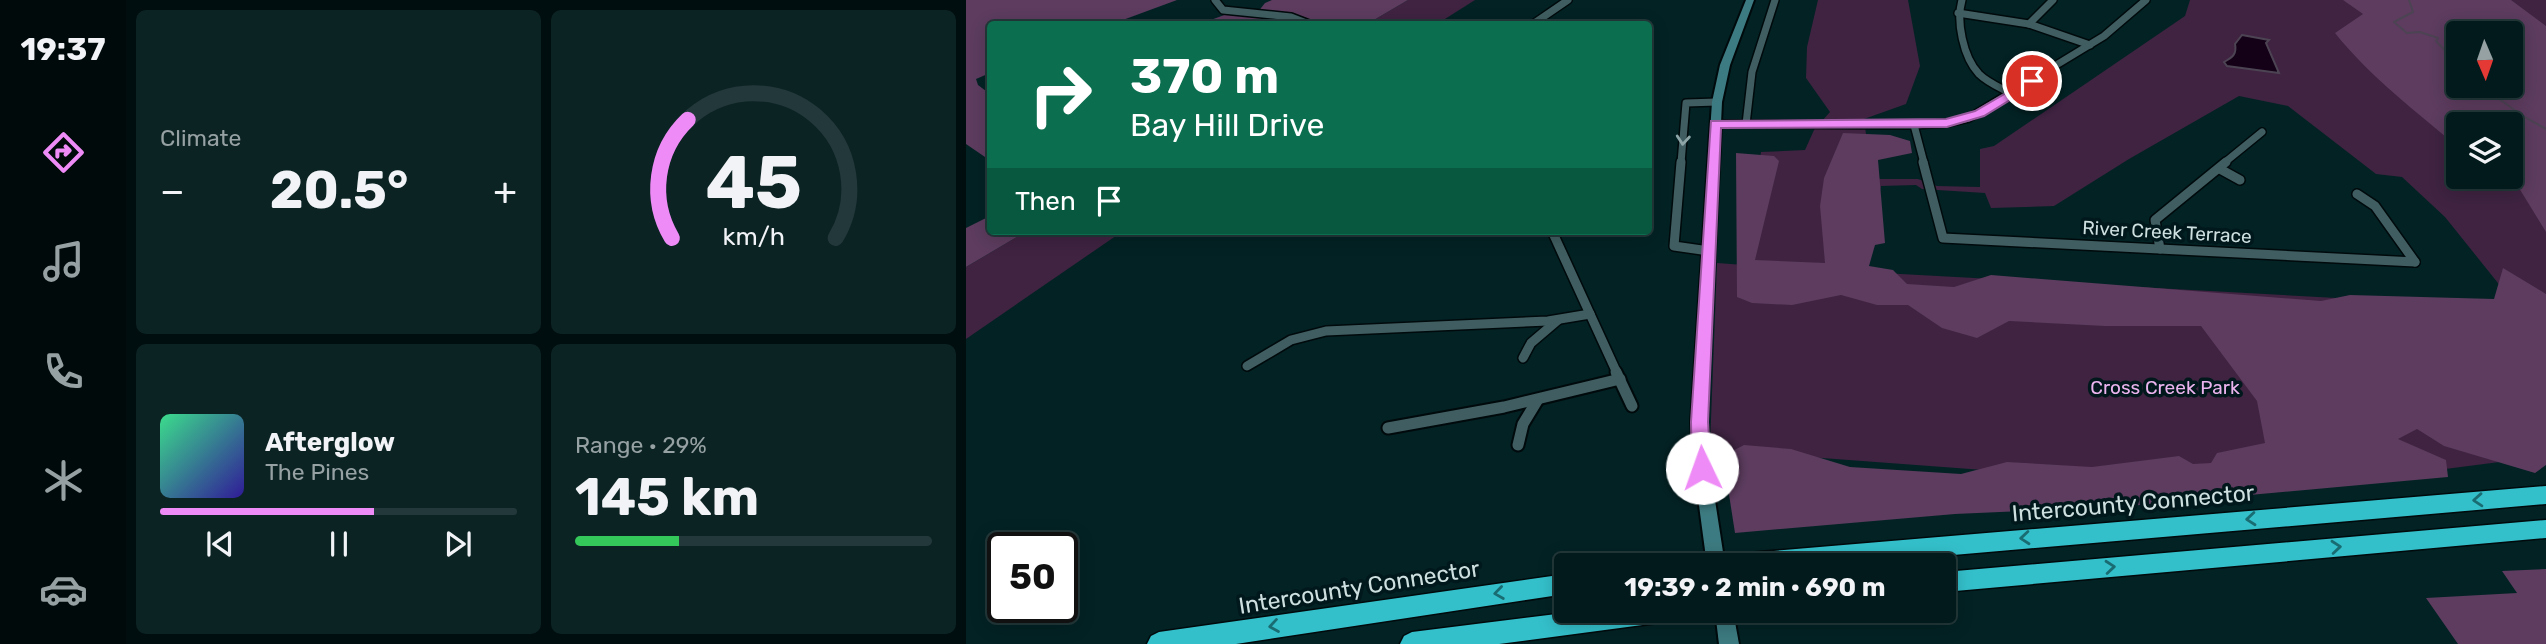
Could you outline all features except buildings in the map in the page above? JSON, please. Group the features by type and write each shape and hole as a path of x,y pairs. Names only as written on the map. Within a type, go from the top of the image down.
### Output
{"highway":[{"name":"Intercounty Connector","path":"1867,553 2546,495"},
{"path":"1956,581 2546,530"},
{"name":"Intercounty Connector","path":"1159,644 1554,586"},
{"path":"1412,644 1573,623"}],"main road":[{"path":"1714,553 1699,431 1715,124 1725,65 1750,0"},
{"path":"1726,623 1729,644"}],"street":[{"path":"1214,0 1220,7 1231,12 1291,17 1302,21"},
{"path":"1537,21 1568,0"},
{"path":"1746,124 1752,72 1775,0"},
{"path":"1962,0 1958,13 1974,68 1987,81 2012,94"},
{"path":"2029,24 2053,0"},
{"path":"1715,124 1914,125 1947,123 1969,118 2090,45 2146,0"},
{"path":"1958,13 2029,24 2090,45"},
{"path":"1709,251 1674,246 1686,103 1717,102"},
{"name":"River Creek Terrace","path":"1914,125 1943,238 2415,262 2375,206 2357,194"},
{"path":"2160,249 2155,220 2262,132"},
{"path":"2220,169 2240,180"},
{"path":"1554,235 1632,406"},
{"path":"1248,366 1291,340 1326,331 1559,320 1590,314"},
{"path":"1523,358 1531,343 1559,320"},
{"path":"1388,428 1468,416 1619,379"},
{"path":"1518,445 1523,424 1537,401"}],"green space":[{"path":"1408,0 1475,0 1442,21 1372,21"},
{"name":"Cross Creek Park","path":"1818,0 1908,0 1920,66 1906,104 1864,119 1872,179 1918,179 1937,186 1980,187 1980,149 1994,146 2185,16 2190,0 2546,0 2546,456 2337,483 2050,475 1741,452 1710,445 1717,263 1744,265 1761,152 1805,150 1814,130 1830,112 1806,78 1807,47","holes":["2239,96 2288,106 2376,174 2402,177 2445,217 2518,308 1864,272 1881,186 1916,185 1922,189 1985,193 1991,208 2054,206"]},
{"path":"1020,235 1117,235 966,339 966,267"}],"shaded area":[{"path":"966,0 1177,0 1120,21 987,21 987,74 976,79 978,85 987,92 987,161 966,144"},
{"path":"1272,0 1408,0 1372,21 1309,21 1298,16 1257,13 1265,3"},
{"path":"2343,0 2511,0 2546,26 2546,232 2520,189 2523,189 2523,112 2446,112 2446,137 2379,79 2335,33 2363,14"},
{"path":"1227,14 1285,21 1208,21"},
{"path":"2242,35 2269,40 2266,43 2279,73 2227,66 2224,62 2234,55 2235,44"},
{"path":"1843,133 1890,135 1910,141 1912,153 1878,160 1885,243 1875,245 1869,266 1893,270 1907,284 1954,287 1991,275 2321,301 2350,295 2494,299 2503,268 2546,294 2546,465 2535,473 2444,446 2417,429 2398,439 2446,460 2448,477 2118,507 1955,514 1735,533 1723,456 1744,445 1791,449 1850,467 1961,474 2007,462 2092,467 2179,456 2193,464 2211,463 2217,453 2265,443 2257,401 2201,326 2105,326 2009,321 1977,338 1942,328 1908,305 1877,305 1841,295 1792,305 1752,303 1737,297 1736,153 1774,156 1779,161 1755,260 1825,263 1820,206 1824,178"},
{"path":"987,218 987,235 1020,235 966,267 966,228"},
{"path":"2546,569 2546,644 2458,644 2426,598 2517,593 2502,571"}],"waterway":[{"path":"2409,0 2413,12 2394,22 2407,33 2420,32 2438,38 2436,41 2446,52"},
{"path":"2498,98 2546,129"}],"route":[{"path":"1702,468 1699,422 1715,124 1947,123 1969,118 2032,81"}]}
